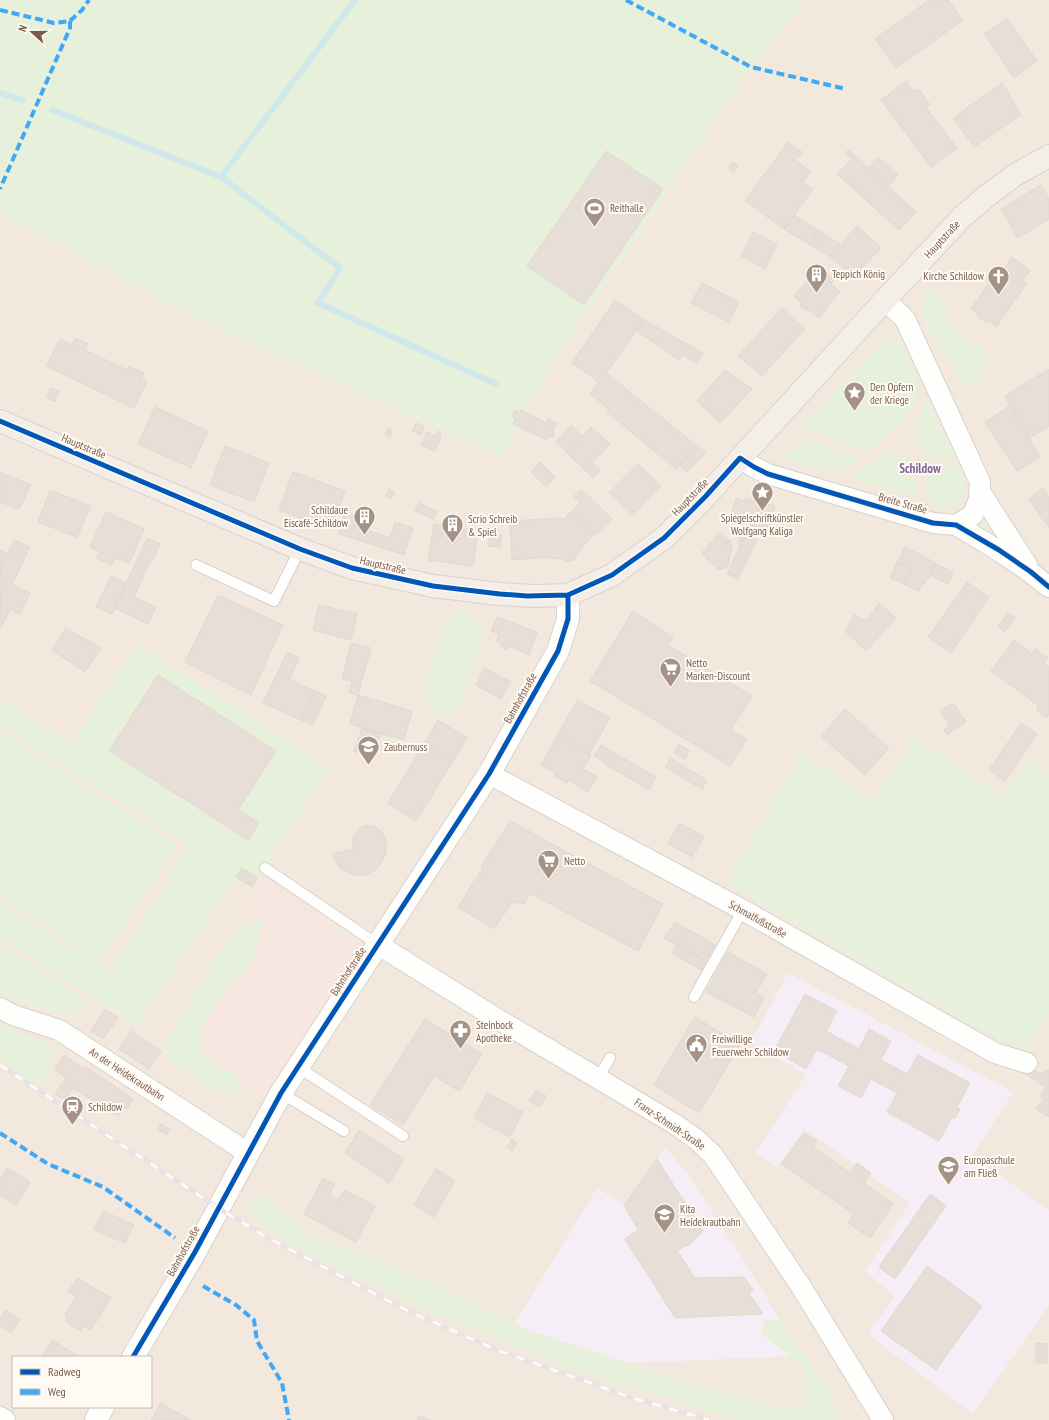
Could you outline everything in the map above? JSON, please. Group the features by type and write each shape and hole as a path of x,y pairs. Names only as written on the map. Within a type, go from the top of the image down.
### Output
{"main road":[{"name":"Hauptstraße","path":"0,421 300,550 352,568 433,586 500,594 535,596 568,595 612,575 664,538 705,497 962,217 1015,175 1049,156"}],"street":[{"name":"Breite Straße","path":"885,300 905,320 980,482 979,498 973,515 956,525"},
{"name":"Breite Straße","path":"740,458 768,474 934,523 956,525 999,550 1031,572 1049,587"},
{"name":"Breite Straße","path":"979,490 1031,572"},
{"name":"Bahnhofstraße","path":"134,1356 195,1252 281,1093 489,774 558,651 568,619 568,595"},
{"name":"Schmalfußstraße","path":"489,774 743,910 995,1053 1027,1063"},
{"name":"Franz-Schmidt-Straße","path":"377,944 496,1018 673,1123 713,1155 800,1285 883,1420"},
{"name":"An der Heidekrautbahn","path":"0,1008 13,1015 59,1030 248,1152"},
{"path":"96,1420 102,1408"},
{"path":"0,1417 5,1420"}],"lane":[{"path":"196,565 274,601 300,550"},
{"path":"265,868 377,944"},
{"path":"694,997 743,910"},
{"path":"598,1078 610,1058"},
{"path":"298,1067 403,1136"},
{"path":"281,1093 344,1132"}],"shaded area":[{"path":"805,0 1049,0 1049,1420 0,1420 0,213 201,320 501,456 560,352 751,67"},
{"path":"264,882 363,948 262,1100 163,1034"},
{"name":"Europaschule am Fließ","path":"788,973 1013,1092 972,1156 1049,1210 1049,1305 973,1414 868,1334 895,1296 865,1271 910,1203 804,1129 777,1168 755,1153 806,1075 751,1042"},
{"path":"665,1147 684,1169 754,1276 800,1356 628,1363 539,1337 515,1323 597,1188 624,1205"}],"green space":[{"path":"0,0 805,0 751,67 560,352 501,457 201,320 0,213"},
{"path":"928,290 943,300 946,313 958,334 986,350 982,376 974,386 962,383 928,329 922,303"},
{"path":"887,336 899,341 904,347 920,387 912,411 868,451 801,427"},
{"path":"925,397 957,459 927,457 914,438"},
{"path":"802,438 859,458 840,474 784,458"},
{"path":"885,453 910,458 917,497 851,478"},
{"path":"930,465 961,465 965,482 965,496 957,506 939,509 925,496"},
{"path":"989,514 1004,541 976,530 983,524"},
{"path":"454,611 464,611 481,621 483,640 475,667 464,694 454,713 436,713 422,693 441,636"},
{"path":"137,644 329,768 251,889 234,878 136,1026 0,937 0,902 103,967 112,970 187,848 179,839 0,727 0,698 72,743"},
{"path":"0,732 176,844 100,962 0,897"},
{"path":"914,736 1002,795 1027,759 1049,773 1049,1016 1022,1053 727,884 801,752 874,800"},
{"path":"254,919 263,925 253,957 244,974 233,981 206,1019 199,1038 202,1051 213,1061 233,1072 242,1083 233,1095 225,1095 192,1076 172,1062 163,1048 182,1013 219,952 240,926"},
{"path":"0,944 63,983 83,999 84,1008 68,1015 53,1013 34,1005 7,998 0,994"},
{"path":"0,1024 48,1044 53,1053 44,1085 31,1085 0,1058"},
{"path":"260,1194 309,1234 370,1256 438,1286 524,1329 739,1398 787,1409 805,1405 806,1384 803,1371 797,1362 762,1335 765,1320 780,1320 826,1385 836,1407 838,1420 737,1419 596,1377 562,1365 423,1309 281,1239 254,1219 249,1205 249,1199"}],"building":[{"path":"929,0 948,0 963,20 896,68 875,39"},
{"path":"1007,18 1037,61 1014,78 984,34"},
{"path":"906,81 914,92 919,89 930,105 926,108 957,148 931,167 881,100"},
{"path":"1002,83 1021,115 974,147 953,118"},
{"path":"787,142 802,152 797,158 783,149"},
{"path":"782,150 811,172 803,182 813,189 784,229 745,201"},
{"path":"849,150 916,212 899,230 837,174 852,159 846,152"},
{"name":"Reithalle","path":"606,151 663,189 584,305 527,266"},
{"path":"878,157 898,175 889,186 869,168"},
{"path":"732,162 738,166 734,172 729,169"},
{"path":"1041,185 1049,199 1049,219 1018,238 1001,209"},
{"path":"794,215 818,230 809,244 784,229"},
{"path":"857,226 881,248 853,278 830,256"},
{"path":"818,230 840,244 830,256 809,244"},
{"path":"753,232 777,244 765,269 741,256"},
{"name":"Kirche Schildow","path":"1012,257 1030,270 1023,280 1027,283 996,327 977,316 978,314 971,309 1001,265 1005,268"},
{"name":"Teppich König","path":"817,270 840,292 817,317 794,296"},
{"path":"827,274 834,280 831,283 825,277"},
{"path":"702,283 739,302 729,322 691,303"},
{"path":"615,300 644,320 606,373 696,445 676,469 607,412 609,409 590,394 599,382 572,363"},
{"path":"802,303 808,309 806,311 799,305"},
{"path":"827,307 821,316 817,317"},
{"path":"782,308 805,329 762,376 738,356"},
{"path":"644,320 703,353 697,364 683,355 679,360 636,330"},
{"path":"75,338 88,344 85,350 127,370 129,366 144,373 141,379 147,381 134,408 46,366 60,339 72,345"},
{"path":"1049,369 1049,426 1029,438 1005,396"},
{"path":"725,370 752,389 720,423 697,401"},
{"path":"51,388 59,391 55,401 46,398"},
{"path":"1010,406 1040,457 1017,471 985,422"},
{"path":"155,407 208,431 191,468 138,444"},
{"path":"521,410 546,423 548,419 557,423 552,432 555,433 552,438 549,436 547,440 513,424 515,419 512,417 515,411 519,413"},
{"path":"416,423 424,427 421,435 412,431"},
{"path":"571,425 582,436 567,452 556,442"},
{"path":"591,427 610,444 585,470 567,453"},
{"path":"388,428 393,431 390,437 385,434"},
{"path":"438,431 441,433 439,437 441,438 435,451 421,445 427,432 436,436"},
{"path":"696,445 706,453 687,472 679,465"},
{"path":"225,446 269,463 254,502 210,485"},
{"path":"540,462 555,477 546,487 531,472"},
{"path":"592,463 600,470 593,478 585,470"},
{"path":"638,464 661,486 633,515 609,493"},
{"path":"0,472 31,485 19,509 0,502"},
{"path":"293,472 345,491 331,529 279,510"},
{"path":"1043,488 1049,498 1035,508 1029,499"},
{"path":"389,489 394,492 391,499 386,496"},
{"path":"581,489 612,519 595,535 571,512 580,503 573,497"},
{"path":"50,490 91,506 77,537 38,522"},
{"path":"736,498 745,501 746,498 775,506 767,529 751,526 748,535 746,534 741,545 738,544 745,517 732,513"},
{"path":"1049,498 1049,528 1035,508"},
{"path":"419,503 437,511 433,519 415,511"},
{"path":"106,512 144,529 130,563 115,558 112,565 96,558 100,551 90,547"},
{"path":"570,512 594,534 576,554 575,560 564,562 564,558 553,559 552,557 512,560 510,521 565,519"},
{"name":"Schildaue Eiscafé-Schildow","path":"345,513 362,518 359,527 390,538 395,522 413,528 404,555 339,534"},
{"name":"Scrio Schreib & Spiel","path":"434,524 478,531 473,566 428,560"},
{"path":"720,532 731,542 726,544 716,536"},
{"path":"489,533 502,535 500,547 488,546"},
{"path":"745,534 757,540 739,577 728,572"},
{"path":"716,536 724,543 726,544 731,542 732,545 728,566 722,570 718,569 706,559 706,556 703,555 702,552 707,550 710,543 712,544 714,542 713,539"},
{"path":"147,538 160,544 152,562 150,561 134,597 156,607 148,624 115,608"},
{"path":"14,540 30,547 12,585 30,593 20,615 10,609 1,628 0,571"},
{"path":"905,547 936,563 929,578 918,591 904,584 911,570 897,563"},
{"path":"0,550 8,554 0,571"},
{"path":"897,563 911,570 904,584 890,578"},
{"path":"936,564 953,572 948,584 930,575"},
{"path":"728,572 739,577 738,580 727,574"},
{"path":"111,576 126,583 112,614 96,607"},
{"path":"967,582 989,597 951,653 928,637"},
{"path":"218,595 283,625 251,695 185,662"},
{"path":"879,603 896,618 866,651 845,631 854,615 867,621"},
{"path":"319,605 357,614 351,640 313,630"},
{"name":"Netto Marken-Discount","path":"633,611 673,637 668,645 752,696 731,730 747,739 730,766 590,681"},
{"path":"1008,613 1015,618 1005,632 998,627"},
{"path":"497,617 504,619 499,634 491,631"},
{"path":"505,620 537,632 529,655 509,646 507,650 501,647 502,644 496,641"},
{"path":"66,628 101,648 85,672 52,650"},
{"path":"1014,640 1032,654 1035,649 1048,658 1044,663 1049,667 1049,714 1046,718 1036,710 1039,706 991,671"},
{"path":"351,643 371,648 358,695 349,693 352,681 342,679"},
{"path":"287,652 299,658 290,679 277,674"},
{"path":"485,668 511,682 501,699 476,685"},
{"path":"277,674 315,691 301,720 263,703"},
{"path":"158,675 276,751 238,810 259,823 248,840 109,751"},
{"path":"315,691 326,696 313,725 301,720"},
{"path":"358,695 412,711 404,740 350,724"},
{"path":"578,700 610,718 589,754 557,736"},
{"path":"953,703 966,722 947,735 944,730 950,726 940,711"},
{"path":"845,709 889,748 865,775 821,736"},
{"path":"438,720 467,738 453,761 424,744"},
{"path":"1021,723 1037,734 1005,781 989,770"},
{"path":"362,728 382,733 373,749 368,752 354,752"},
{"path":"557,736 591,755 583,769 597,777 588,792 568,780 567,783 554,776 555,773 541,765"},
{"path":"424,744 453,761 416,821 388,803"},
{"path":"679,744 690,751 684,759 674,753"},
{"path":"601,745 656,777 649,790 594,756"},
{"path":"671,758 707,781 702,789 665,767"},
{"name":"Netto","path":"510,821 663,904 638,951 530,893 524,904 512,902 494,929 458,907 483,868 481,867"},
{"path":"680,823 704,837 692,857 668,843"},
{"path":"364,826 374,826 382,832 386,842 386,852 382,862 375,870 365,875 355,875 340,868 332,854 353,849 353,836"},
{"path":"242,868 258,878 252,887 236,877"},
{"path":"675,922 715,945 706,961 687,951 689,949 678,943 676,945 664,938"},
{"path":"678,943 689,949 687,951 706,961 701,970 672,953"},
{"path":"728,952 767,974 756,993 764,998 754,1017 706,992"},
{"path":"805,994 837,1011 826,1031 859,1049 869,1029 891,1041 881,1060 907,1074 918,1055 970,1083 957,1107 960,1109 955,1118 952,1117 939,1141 887,1112 897,1093 871,1079 861,1098 838,1086 849,1066 817,1049 806,1069 774,1051"},
{"path":"105,1009 118,1018 103,1039 91,1030"},
{"name":"Freiwillige Feuerwehr Schildow","path":"695,1017 740,1045 699,1113 654,1085"},
{"path":"425,1019 482,1054 459,1091 434,1076 403,1125 370,1105"},
{"path":"131,1031 161,1051 149,1069 119,1049"},
{"path":"64,1055 85,1069 86,1067 130,1097 118,1116 73,1088 65,1100 55,1094 66,1078 55,1070"},
{"path":"1030,1068 1041,1073 1049,1070 1049,1090 1026,1074"},
{"path":"1045,1088 1049,1091 1049,1117 1036,1109 1044,1098 1040,1096"},
{"path":"536,1090 546,1096 539,1107 529,1101"},
{"path":"487,1093 523,1112 510,1137 474,1118"},
{"path":"130,1097 133,1099 127,1109 124,1107"},
{"path":"161,1124 170,1130 166,1135 158,1129"},
{"path":"359,1130 404,1159 389,1183 345,1153"},
{"path":"804,1133 817,1141 813,1147 850,1173 857,1163 871,1173 864,1183 893,1204 870,1238 848,1223 854,1214 781,1164"},
{"path":"512,1139 517,1143 512,1151 507,1147"},
{"name":"Kita Heidekrautbahn","path":"657,1159 703,1231 689,1245 677,1250 695,1278 744,1277 753,1290 749,1293 763,1314 675,1318 625,1239 638,1230 624,1205"},
{"path":"7,1168 30,1182 16,1205 0,1195 0,1180"},
{"path":"436,1169 455,1181 434,1217 414,1205"},
{"path":"323,1178 335,1184 329,1195 339,1200 344,1190 375,1206 356,1242 304,1214"},
{"path":"930,1194 946,1206 895,1279 879,1267"},
{"path":"103,1211 134,1225 125,1243 94,1230"},
{"path":"927,1266 982,1306 936,1370 881,1331"},
{"path":"77,1278 111,1298 91,1330 84,1326 81,1331 66,1322 68,1317 65,1315 76,1296 68,1292"},
{"path":"5,1310 20,1320 11,1333 0,1325 0,1318"},
{"path":"52,1340 77,1356 43,1356"},
{"path":"1036,1343 1047,1344 1047,1363 1036,1363"},
{"path":"161,1403 190,1420 151,1420"},
{"path":"419,1416 430,1420 417,1420"}],"waterway":[{"path":"355,0 221,177 340,268 318,303 496,384"},
{"path":"0,93 23,100"},
{"path":"52,110 221,177"}],"railway":[{"path":"0,1065 223,1211 270,1239 408,1311 497,1350 633,1398 709,1420"}],"marked path":[{"path":"70,21 82,10 89,0"},
{"path":"626,0 751,67 846,89"},
{"path":"0,10 54,23 70,21 70,28 0,189"},
{"path":"0,1133 48,1164 103,1187 175,1238"},
{"path":"203,1286 236,1305 254,1320 257,1341 282,1383 289,1420"}],"cycle path":[{"path":"0,421 300,549 352,568 433,586 527,596 568,595 612,575 664,538 705,497 740,458 768,474 933,523 956,525 999,550 1031,572 1049,587"},
{"path":"134,1356 195,1252 281,1093 489,774 558,651 568,619 568,595"}],"place":[{"name":"Reithalle","path":"595,228"},
{"name":"Teppich König","path":"817,294"},
{"name":"Kirche Schildow","path":"999,296"},
{"name":"Den Opfern der Kriege","path":"855,412"},
{"name":"Spiegelschriftkünstler Wolfgang Kaliga","path":"762,512"},
{"name":"Schildaue Eiscafé-Schildow","path":"364,536"},
{"name":"Scrio Schreib & Spiel","path":"453,544"},
{"name":"Netto Marken-Discount","path":"671,688"},
{"name":"Zaubernuss","path":"368,766"},
{"name":"Netto","path":"548,880"},
{"name":"Steinbock Apotheke","path":"460,1050"},
{"name":"Freiwillige Feuerwehr Schildow","path":"697,1064"},
{"name":"Schildow","path":"73,1126"},
{"name":"Europaschule am Fließ","path":"949,1186"},
{"name":"Kita Heidekrautbahn","path":"665,1234"}],"district":[{"name":"Schildow","path":"920,468"}]}
